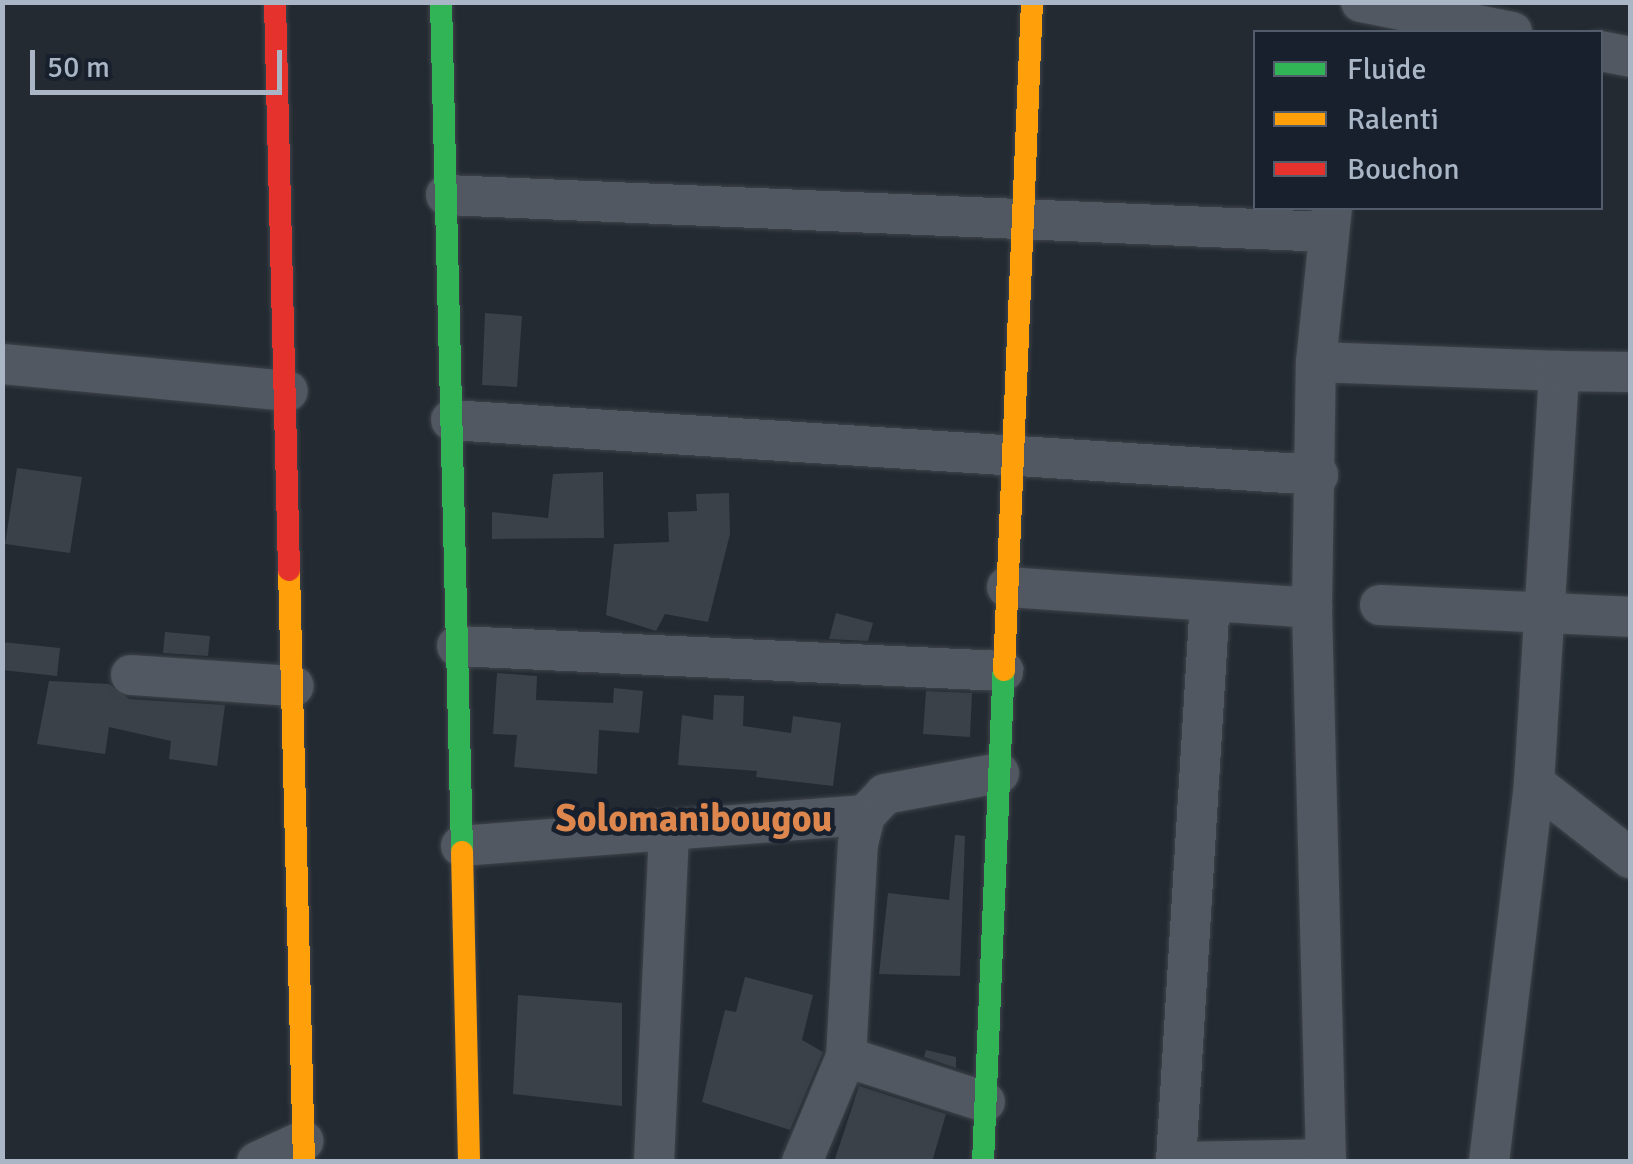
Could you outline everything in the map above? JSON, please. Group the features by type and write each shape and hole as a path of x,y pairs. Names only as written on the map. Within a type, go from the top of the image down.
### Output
{"street":[{"path":"257,1162 304,1151 288,391 275,2"},
{"path":"441,2 469,1162"},
{"path":"982,1162 1032,2"},
{"path":"1361,2 1503,30"},
{"path":"1369,30 1376,3"},
{"path":"1603,52 1630,57"},
{"path":"446,195 1022,219 1330,220 1316,362 1318,475 1312,608 1326,1160 1176,1161 1210,601"},
{"path":"1316,362 1630,372"},
{"path":"2,364 288,391"},
{"path":"1489,1162 1534,782 1559,371"},
{"path":"451,420 1318,475"},
{"path":"1007,586 1312,608"},
{"path":"1380,605 1545,608 1630,616"},
{"path":"457,646 1003,671"},
{"path":"132,675 294,686"},
{"path":"802,1162 846,1057 858,844 865,814 886,794 999,773"},
{"path":"1534,782 1630,858"},
{"path":"462,846 865,814"},
{"path":"654,1162 668,830"},
{"path":"846,1057 985,1102"}],"building":[{"path":"485,313 522,316 517,387 482,385"},
{"path":"17,468 82,477 70,553 5,544"},
{"path":"603,472 604,538 492,539 492,512 548,518 553,474"},
{"path":"729,493 730,534 708,622 665,614 656,631 606,615 614,544 669,542 668,512 697,511 696,494"},
{"path":"836,613 873,623 868,641 829,639"},
{"path":"165,632 210,636 208,656 163,653"},
{"path":"2,642 60,648 57,676 2,670"},
{"path":"497,673 537,676 536,700 613,703 614,688 643,691 639,733 599,730 597,774 514,767 517,735 493,734"},
{"path":"49,681 109,684 129,699 225,705 217,766 169,759 171,741 109,727 105,754 37,744"},
{"path":"926,691 972,693 970,737 923,734"},
{"path":"714,695 744,696 743,726 791,733 793,716 841,723 833,786 756,777 757,771 678,765 682,715 713,720"},
{"path":"955,835 965,836 960,976 879,974 888,893 949,900"},
{"path":"745,977 813,995 802,1040 823,1052 790,1130 702,1102 725,1010 736,1012"},
{"path":"518,995 622,1003 622,1106 513,1094"},
{"path":"926,1050 956,1057 956,1068 924,1057"},
{"path":"859,1086 946,1114 932,1162 835,1159"}],"traffic: fast":[{"path":"441,2 462,852"},
{"path":"983,1162 1004,670"}],"traffic: slow":[{"path":"1004,670 1032,2"},
{"path":"289,570 304,1162"},
{"path":"462,852 469,1162"}],"traffic: jam":[{"path":"275,2 289,570"}],"district":[{"name":"Solomanibougou","path":"694,819"}]}
